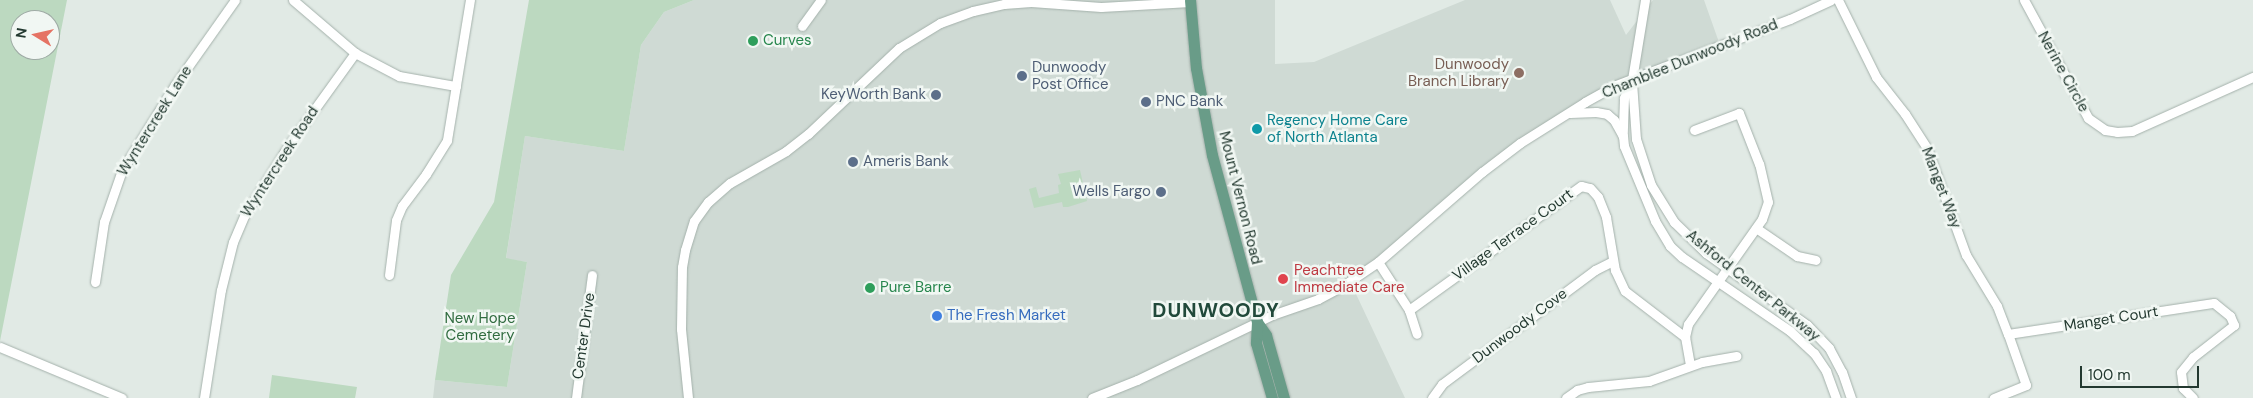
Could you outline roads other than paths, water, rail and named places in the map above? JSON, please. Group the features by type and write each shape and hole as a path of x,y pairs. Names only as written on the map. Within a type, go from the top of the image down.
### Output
{"main road":[{"name":"Mount Vernon Road","path":"1190,1 1191,27 1204,115 1257,322 1266,335 1284,398"},
{"path":"1257,322 1256,343 1272,398"}],"street":[{"name":"Wyntercreek Lane","path":"95,282 104,222 122,170 175,85 235,0"},
{"path":"293,0 355,52 399,76 456,86"},
{"path":"389,275 396,220 402,206 426,174 447,140 470,0"},
{"path":"802,26 821,0"},
{"path":"1632,79 1646,0"},
{"name":"Chamblee Dunwoody Road","path":"1092,398 1108,396 1257,322 1329,293 1378,262 1482,172 1544,126 1602,93 1632,79 1790,19 1831,0"},
{"name":"Manget Way","path":"1838,0 1876,77 1905,114 1927,148 1966,255 1997,306 2008,334 2026,385 1994,398"},
{"name":"Nerine Circle","path":"2024,0 2088,118 2105,130 2117,132 2132,131 2253,77"},
{"path":"688,398 682,346 682,268 689,234 694,221 708,202 730,183 796,144 887,57 912,39 952,18 1012,2 1026,1 1101,7 1190,1"},
{"name":"Wyntercreek Road","path":"204,398 221,290 233,242 244,216 288,146 355,52"},
{"name":"Ashford Center Parkway","path":"1632,79 1624,98 1624,146 1646,199 1670,246 1682,257 1790,331 1814,353 1826,371 1836,398"},
{"name":"Ashford Center Parkway","path":"1632,79 1636,140 1651,185 1674,222 1706,253 1806,325 1829,348 1842,372 1851,398"},
{"path":"1568,113 1596,112 1607,114 1623,136"},
{"path":"1690,365 1685,337 1688,324 1756,228 1766,211 1768,193 1739,113 1694,130"},
{"name":"Village Terrace Court","path":"1409,310 1581,186 1590,188 1598,196 1606,217 1615,270 1625,291 1685,337"},
{"path":"1756,228 1797,256 1816,260"},
{"name":"Dunwoody Cove","path":"1432,398 1442,384 1595,270 1613,261"},
{"path":"1378,262 1409,310 1416,334"},
{"name":"Center Drive","path":"576,398 592,275"},
{"name":"Manget Court","path":"2008,334 2214,303 2230,316 2234,324 2192,357 2181,372 2183,388 2193,398"},
{"path":"0,347 122,398"},
{"path":"1566,398 1582,388 1649,381 1690,365 1736,356"}],"place":[{"name":"Curves","path":"753,41"},
{"name":"Dunwoody Branch Library","path":"1519,73"},
{"name":"Dunwoody Post Office","path":"1022,76"},
{"name":"KeyWorth Bank","path":"936,95"},
{"name":"PNC Bank","path":"1146,102"},
{"name":"Regency Home Care of North Atlanta","path":"1257,129"},
{"name":"Ameris Bank","path":"853,162"},
{"name":"Wells Fargo","path":"1161,192"},
{"name":"Peachtree Immediate Care","path":"1283,279"},
{"name":"Pure Barre","path":"870,288"},
{"name":"The Fresh Market","path":"937,316"}],"district":[{"name":"DUNWOODY","path":"1216,310"}],"park label":[{"name":"New Hope Cemetery","path":"480,326"}]}
